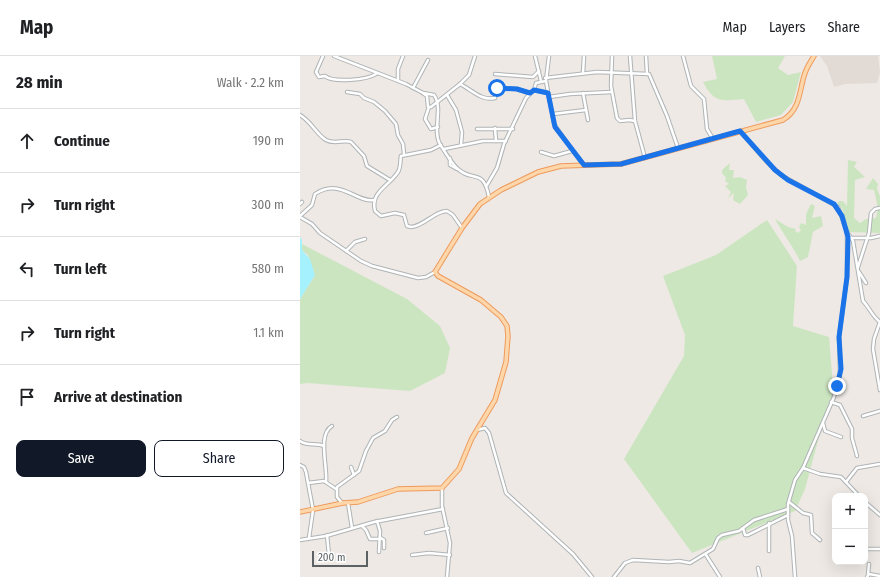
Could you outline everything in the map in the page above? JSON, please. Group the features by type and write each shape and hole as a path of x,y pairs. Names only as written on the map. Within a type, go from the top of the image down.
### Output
{"main road":[{"path":"300,512 343,503 362,502 398,489 442,488 459,469 476,430 495,400 506,362 508,346 507,326 501,317 481,300 438,276 435,272 462,228 477,208 489,197 543,170 584,165 617,165 776,122 790,116 797,105 805,72 814,56"}],"street":[{"path":"323,56 316,72 319,77 324,76 330,79 361,80 370,78 377,74"},
{"path":"334,56 398,81 423,93 434,95 437,102 438,138 440,145 450,158 450,165 480,178 487,185 489,197"},
{"path":"398,81 398,69 403,56"},
{"path":"429,107 447,95 470,73 470,66 474,56"},
{"path":"535,56 541,81"},
{"path":"549,56 546,79 555,127 584,165"},
{"path":"583,73 584,56"},
{"path":"612,56 612,92 618,120 635,121"},
{"path":"630,56 635,121 645,158"},
{"path":"646,56 648,74 661,99 678,148"},
{"path":"683,56 691,86 702,95 706,104 707,129 713,139"},
{"path":"413,88 428,60"},
{"path":"495,74 533,77 539,71"},
{"path":"487,185 499,163 506,141 513,129 526,98 534,90 536,83 546,79 583,73 597,72 612,74 648,74"},
{"path":"460,84 470,89 476,95 487,99 495,98 497,88 517,89 530,93"},
{"path":"534,90 548,93"},
{"path":"348,92 360,94 364,98 374,102 385,111 396,124 398,135 403,144 404,154"},
{"path":"549,97 583,93 612,92"},
{"path":"423,93 427,96 429,107 426,119 432,129 438,127"},
{"path":"583,93 588,120"},
{"path":"447,95 456,110 462,132 461,145"},
{"path":"553,114 586,110"},
{"path":"300,115 312,123 327,140 335,142 351,142 364,156 367,166 390,180"},
{"path":"496,128 496,141"},
{"path":"477,129 513,129"},
{"path":"740,131 770,166 781,175 838,207 847,232 847,283 839,337 841,369 831,402 803,468 797,476 789,502 788,514 792,536 795,577"},
{"path":"444,149 483,141 506,141"},
{"path":"440,145 434,149 415,154 404,154 400,157 399,171 380,191 374,200 374,206 378,215 382,217 395,213 405,216 407,226 409,227 417,226 445,211 453,215 462,228"},
{"path":"541,152 554,156 572,151"},
{"path":"386,178 387,184"},
{"path":"374,200 366,200 355,194 338,189 325,190 315,194 312,205 300,216 312,224 319,232 346,251 372,266 415,278 426,277 435,272"},
{"path":"857,270 868,238 871,213 875,209 880,208"},
{"path":"847,232 852,238 862,301 868,305 873,315 880,322 874,339 873,350 880,390"},
{"path":"852,238 880,236"},
{"path":"346,251 355,242 366,239"},
{"path":"857,270 866,282"},
{"path":"831,402 838,404 852,429 852,438 857,456"},
{"path":"863,416 880,411"},
{"path":"336,489 361,469 366,451 374,438 385,431 392,420 397,417"},
{"path":"823,422 824,430 841,437"},
{"path":"326,482 324,446 326,431 332,426"},
{"path":"476,430 486,428 489,433 506,493 573,554 592,577"},
{"path":"300,441 306,445 318,444 324,446"},
{"path":"846,482 857,468 880,464"},
{"path":"300,465 306,469 312,510 309,538"},
{"path":"351,467 354,475"},
{"path":"803,468 820,474 839,476 856,493"},
{"path":"308,483 326,482 336,489 337,497 343,503"},
{"path":"442,488 441,496 450,543 447,577"},
{"path":"789,502 803,513 811,515 812,533 820,540"},
{"path":"348,503 352,528"},
{"path":"868,505 880,514"},
{"path":"300,540 327,535 377,521 443,509"},
{"path":"614,577 625,563 632,560 669,562 679,561 687,564 706,555 715,547 718,538 742,528 754,520 788,509"},
{"path":"742,528 746,535 788,514"},
{"path":"377,521 380,538 379,552"},
{"path":"769,523 769,551"},
{"path":"361,526 366,530 370,538 380,538 384,540 384,548"},
{"path":"337,528 339,532"},
{"path":"426,533 448,528"},
{"path":"327,535 329,555"},
{"path":"868,549 880,549"},
{"path":"874,549 874,555"},
{"path":"412,555 429,553 450,555"},
{"path":"706,555 720,577"},
{"path":"869,564 867,576 880,576"},
{"path":"758,568 760,577"}],"shaded area":[{"path":"820,56 878,56 880,72 877,83 845,84 834,87 827,66"}],"green space":[{"path":"712,56 785,56 778,68 788,75 801,72 793,102 781,115 756,122 744,99 719,99 711,94 707,89 703,82 717,79"},
{"path":"848,160 857,162 854,167 865,177 855,180 854,218 860,223 866,219 876,218 878,208 874,190 866,189 873,178 878,184 877,189 880,196 880,233 849,232 842,208 837,203 839,201 843,201 847,206"},
{"path":"730,163 729,170 734,170 733,178 740,177 747,180 746,187 748,195 740,204 733,200 734,193 728,198 731,192 725,186 729,184 725,181 726,178 722,173 722,170"},
{"path":"811,204 815,206 812,218 821,216 823,226 813,232 808,257 800,261 775,219 788,227 796,229 795,231 798,233 801,230 799,227 801,223 806,225 806,214"},
{"path":"767,220 797,266 793,326 829,337 834,399 819,437 805,489 795,511 692,553 624,459 684,356 685,335 663,276 716,255"},
{"path":"302,244 407,299 440,326 450,348 445,373 410,391 307,383 300,384 300,299 315,275 308,255 302,250"}],"water":[{"path":"300,237 302,240 302,250 310,259 315,275 300,299"}],"route":[{"path":"497,88 517,89 522,92 530,93 534,90 536,92 548,93 555,127 574,154 584,165 613,165 629,163 740,131 770,166 781,175 838,207 846,227 848,237 847,283 839,337 841,369 837,386"}]}
